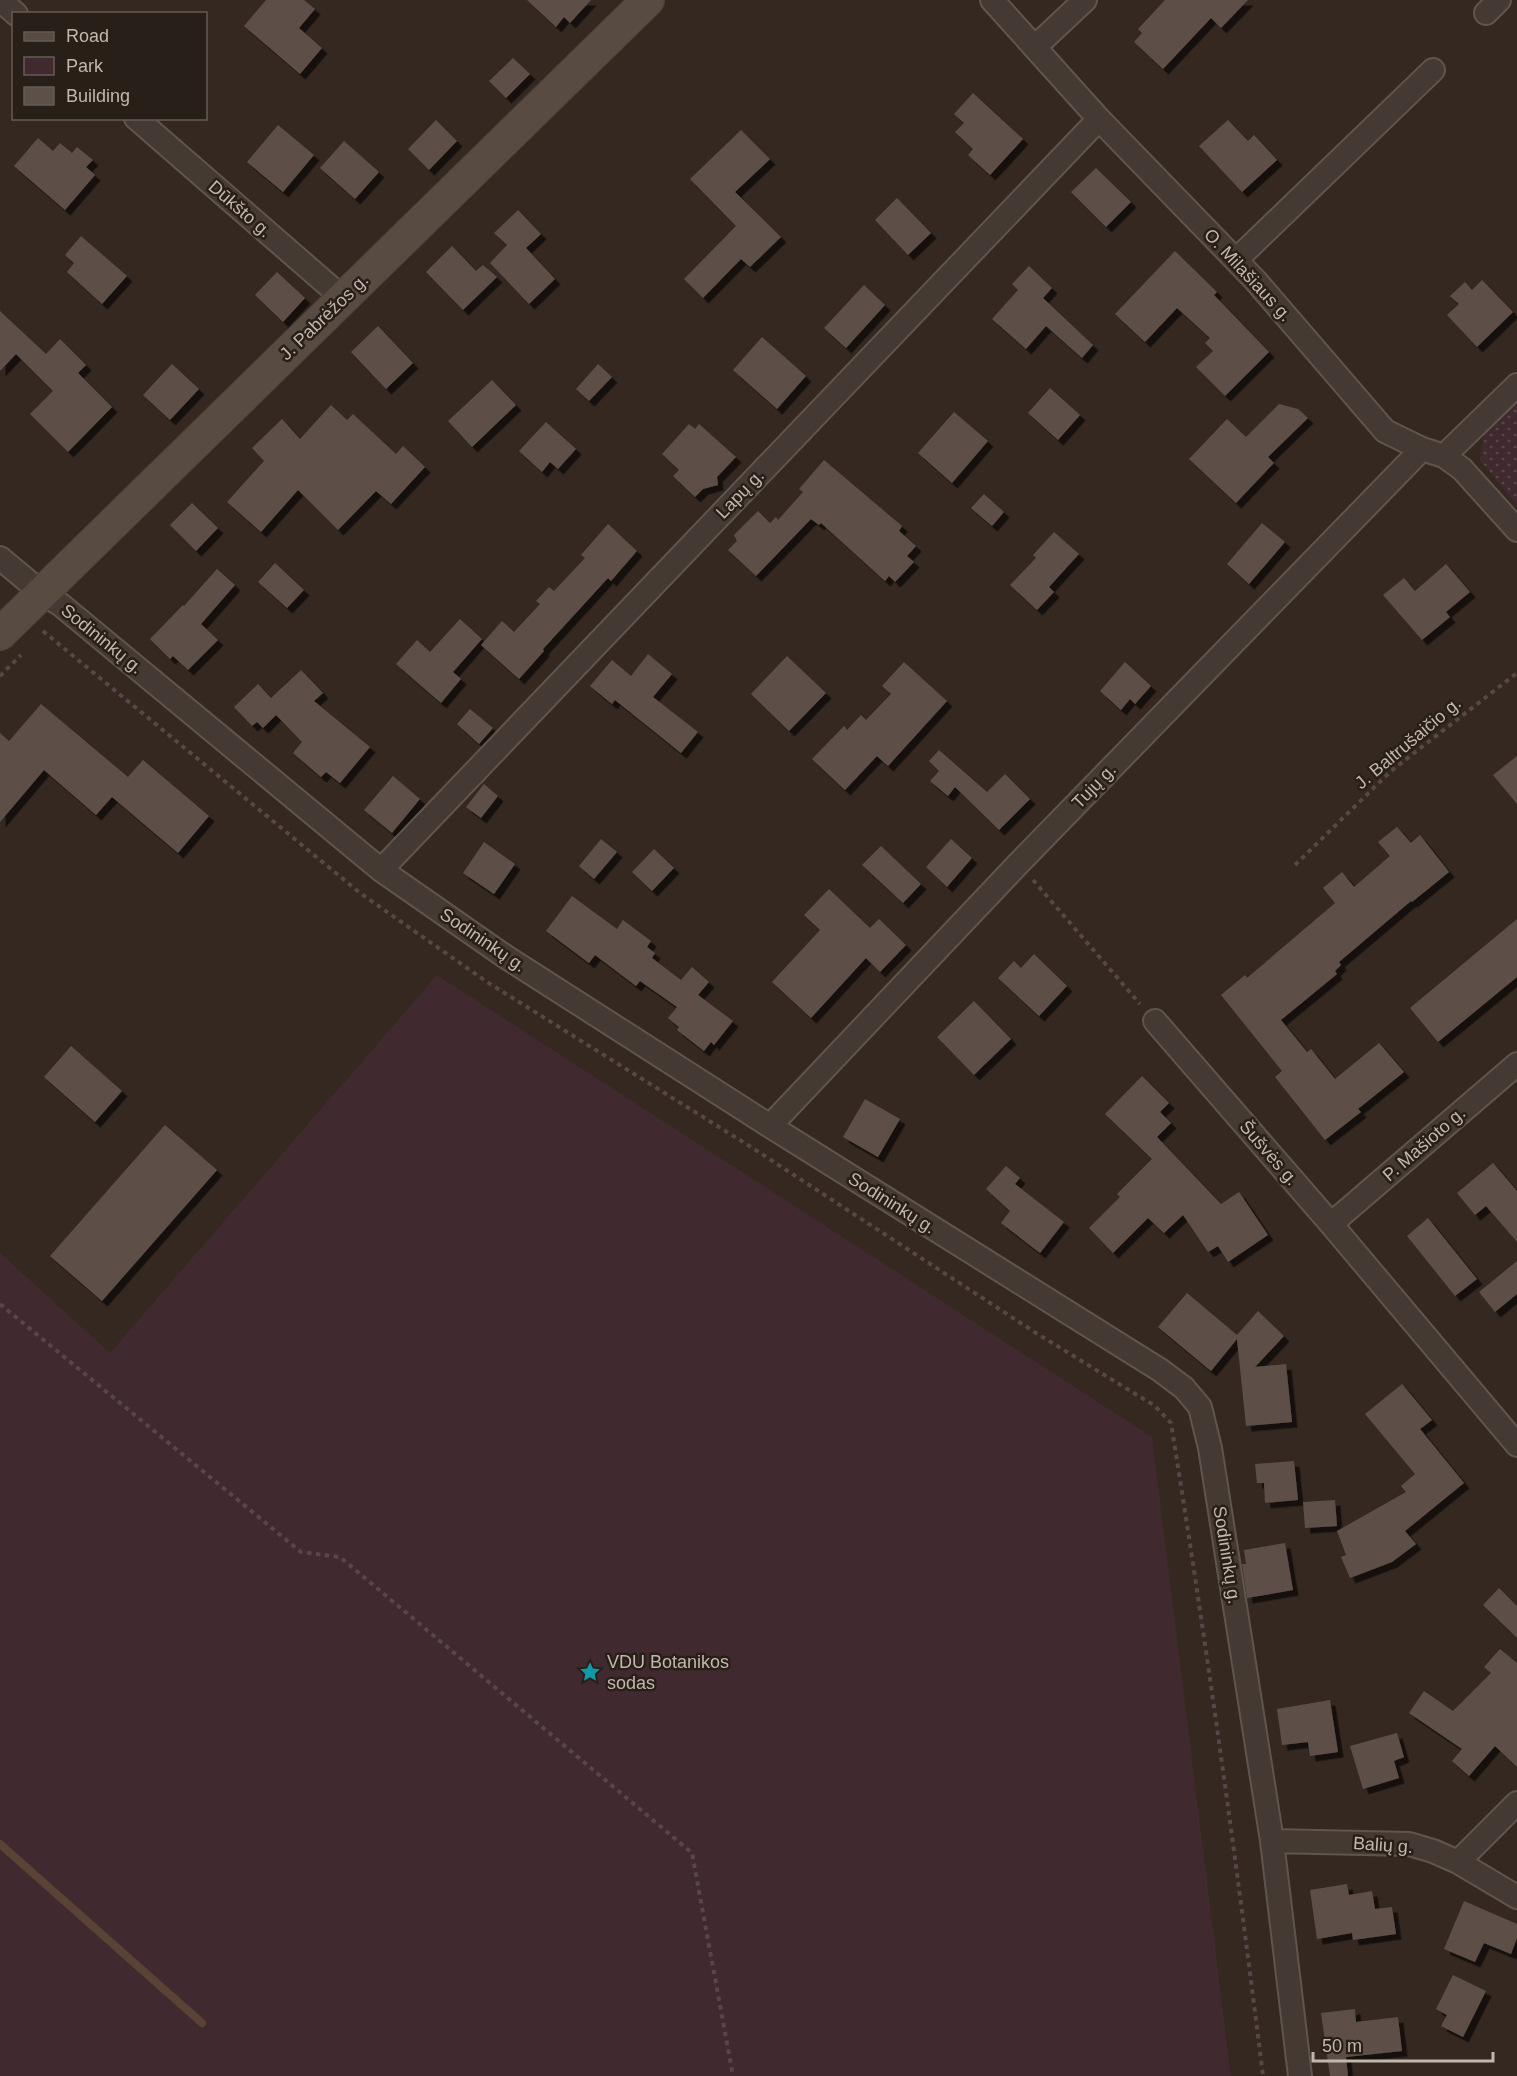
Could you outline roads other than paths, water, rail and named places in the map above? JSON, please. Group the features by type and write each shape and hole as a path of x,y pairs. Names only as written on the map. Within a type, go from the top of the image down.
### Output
{"street":[{"path":"0,0 14,12"},
{"name":"J. Pabrėžos g.","path":"0,634 648,0"},
{"name":"O. Milašiaus g.","path":"992,0 1100,119 1236,260 1385,431 1422,449 1444,456 1462,469 1517,530"},
{"path":"1035,48 1085,0"},
{"path":"1236,260 1433,70"},
{"name":"Lapų g.","path":"381,870 1100,119"},
{"name":"Dūkšto g.","path":"138,120 344,299"},
{"path":"1444,456 1517,385"},
{"name":"Tujų g.","path":"770,1126 1019,863 1422,449"},
{"name":"Sodininkų g.","path":"0,558 42,593 61,605 381,870 506,957 770,1126 1160,1370 1184,1388 1200,1407 1210,1448 1272,1841 1300,2076"},
{"name":"Šušvės g.","path":"1155,1021 1331,1224 1517,1445"},
{"name":"P. Mašioto g.","path":"1331,1224 1517,1064"},
{"path":"1458,1862 1517,1803"},
{"name":"Balių g.","path":"1272,1841 1409,1844 1458,1862 1517,1897"}],"waterway":[{"path":"0,1844 202,2023"}],"place":[{"name":"VDU Botanikos sodas","path":"590,1672"}]}
